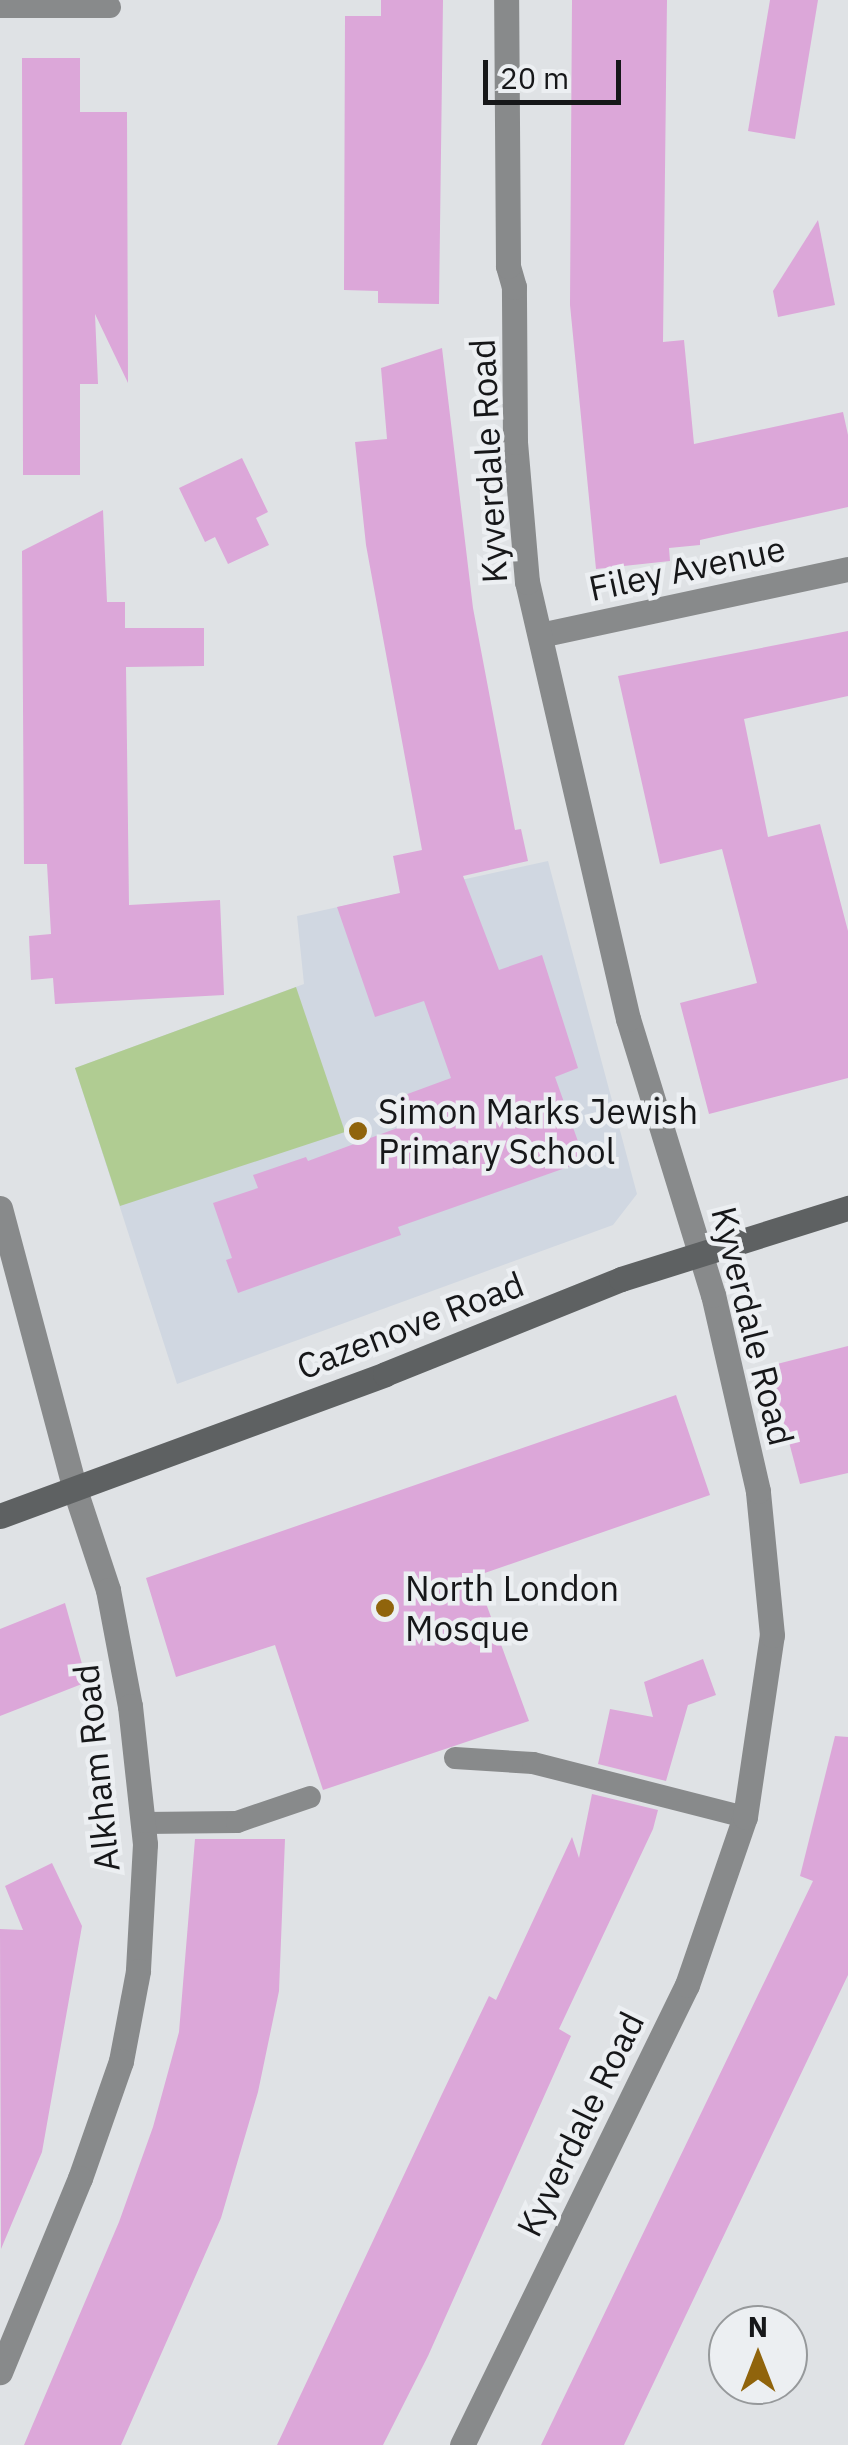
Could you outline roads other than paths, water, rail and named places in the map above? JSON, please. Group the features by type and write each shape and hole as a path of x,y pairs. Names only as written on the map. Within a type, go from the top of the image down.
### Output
{"street":[{"name":"Kyverdale Road","path":"462,2445 687,1985 745,1817 772,1636 767,1550 758,1491 702,1252 628,1019 528,582 515,442 506,0"},
{"name":"Filey Avenue","path":"540,635 848,569"},
{"name":"Alkham Road","path":"0,1208 74,1487 108,1590 130,1706 144,1823 138,1971 121,2062 80,2178 0,2372"},
{"name":"Cazenove Road","path":"0,1516 702,1252 848,1208"}],"lane":[{"path":"0,7 110,7"},
{"path":"455,1758 533,1763 745,1817"},
{"path":"144,1823 237,1822 310,1797"}],"place":[{"name":"Simon Marks Jewish Primary School","path":"358,1131"},
{"name":"North London Mosque","path":"385,1608"}]}
